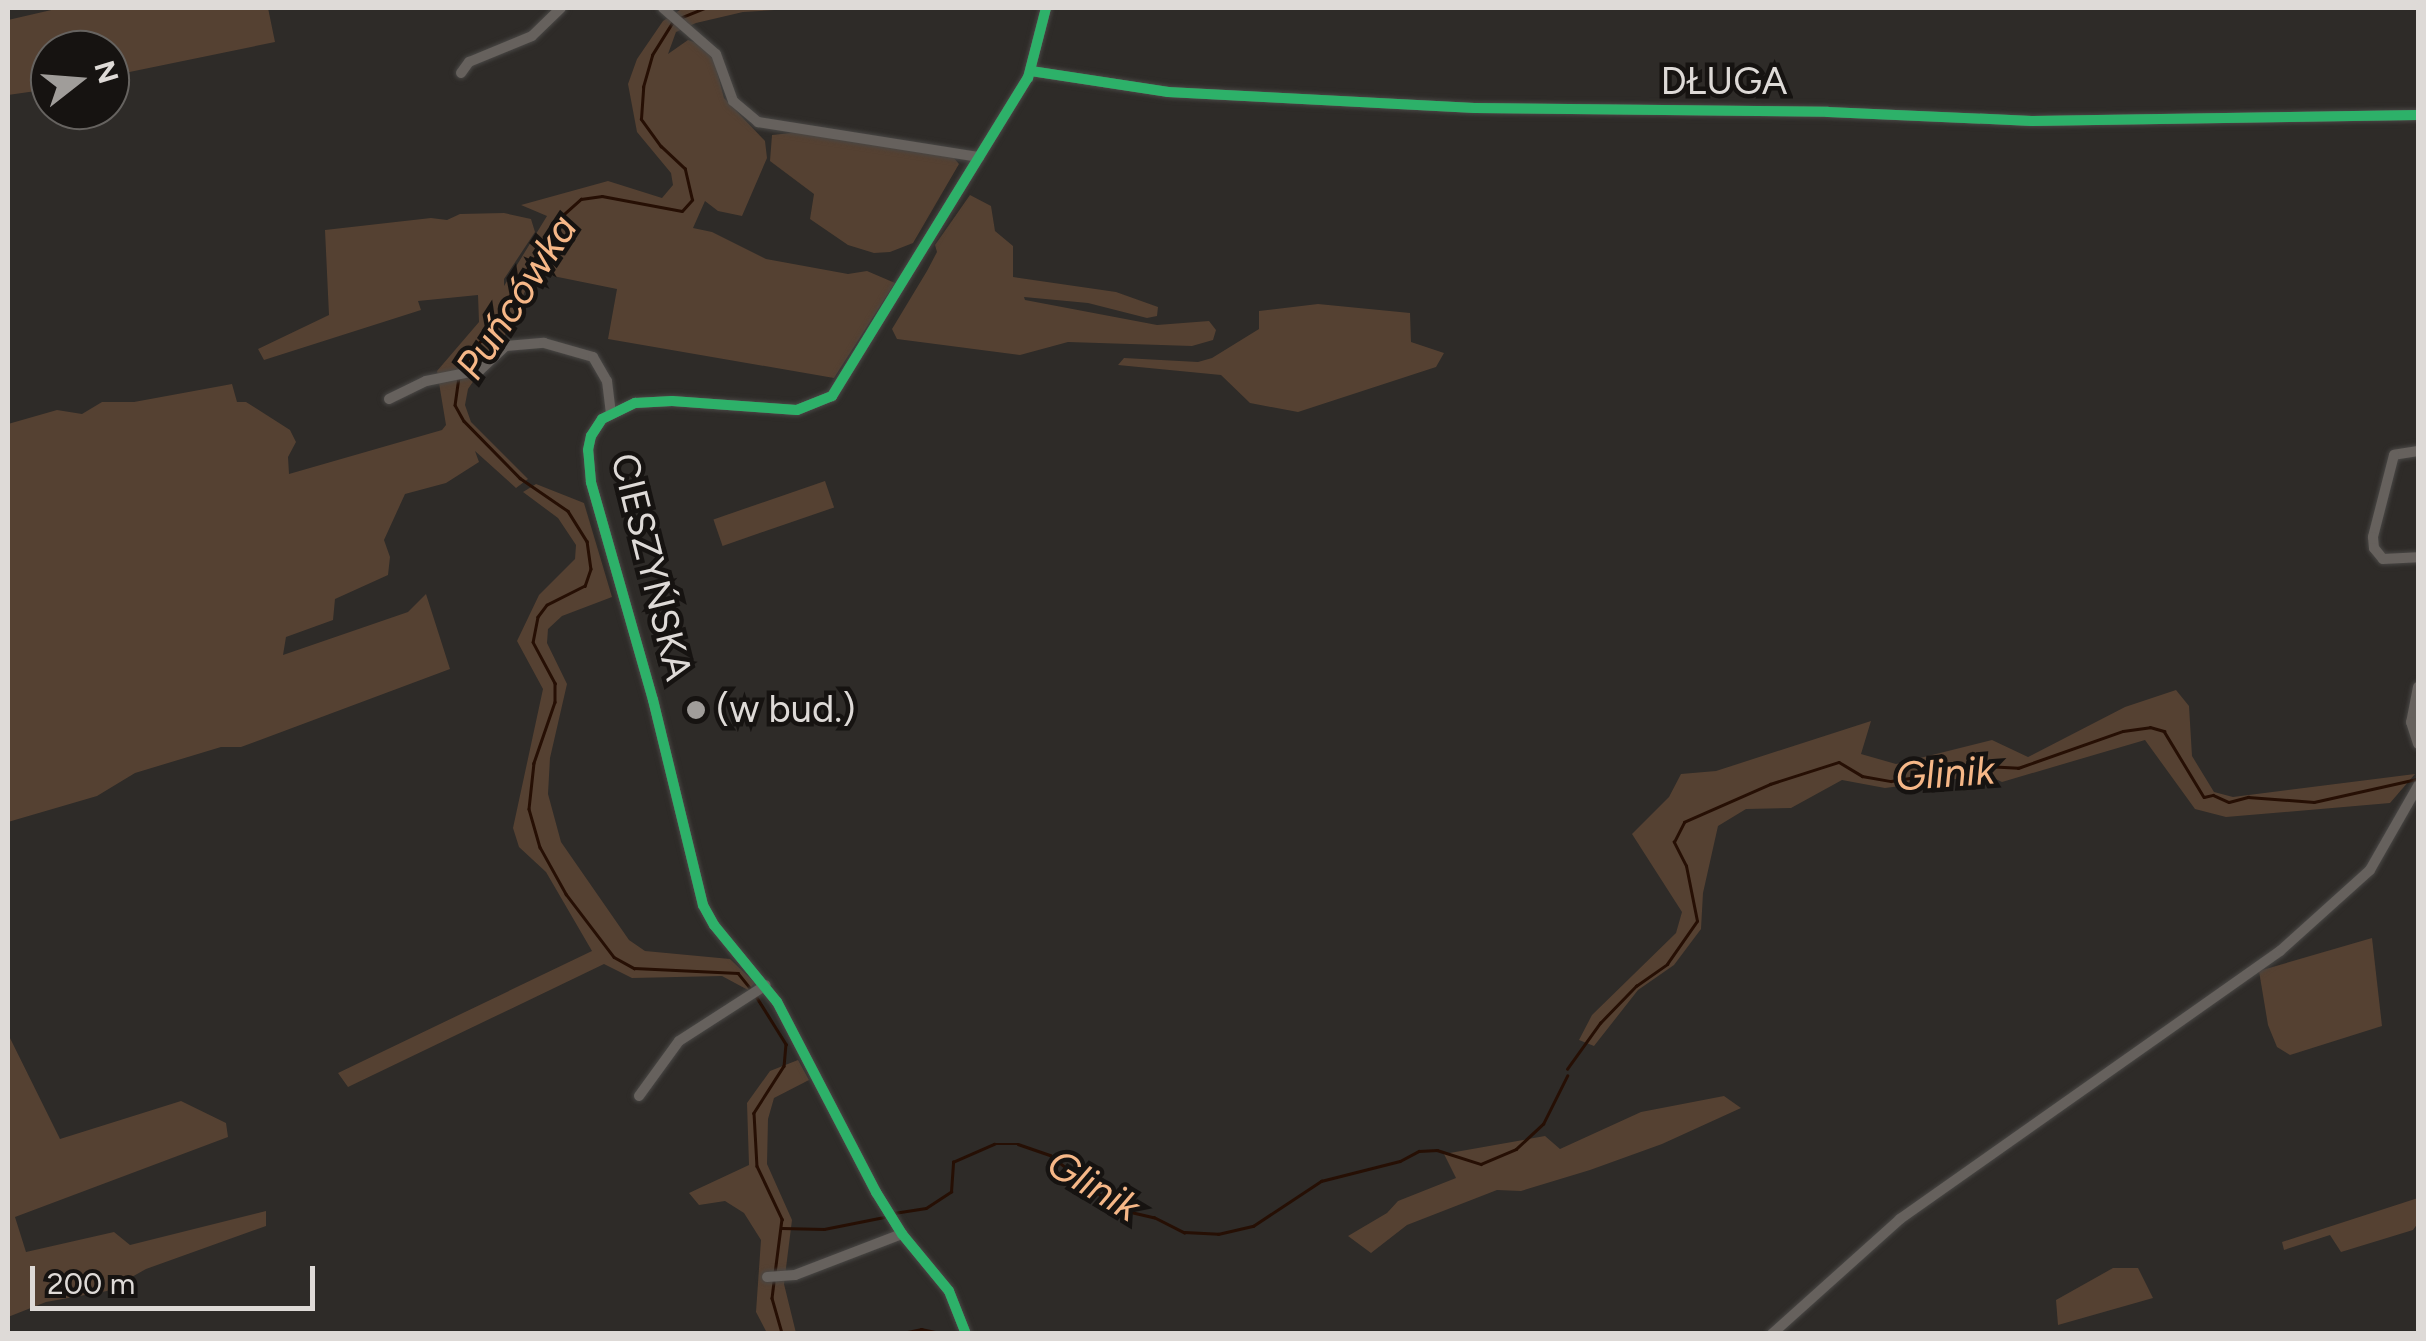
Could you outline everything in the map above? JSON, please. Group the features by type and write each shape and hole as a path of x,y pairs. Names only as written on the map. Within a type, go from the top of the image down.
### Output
{"street":[{"path":"461,74 469,62 532,36 561,8"},
{"name":"CIESZYŃSKA","path":"966,1334 948,1291 902,1234 762,987 714,925 693,874 657,714 589,470 591,436 611,412 646,401 788,410 825,402 854,366 1031,70 1046,8"},
{"path":"666,10 719,58 736,106 758,122 979,157"},
{"name":"DŁUGA","path":"1031,70 1168,92 1459,107 1828,112 2032,121 2418,116"},
{"path":"389,399 426,380 466,376 480,370 506,346 521,343 583,351 604,371 611,412"},
{"path":"2418,451 2394,456 2373,538 2374,548 2383,559 2418,558"},
{"path":"2418,687 2412,722 2418,744"},
{"path":"1772,1334 1900,1219 2078,1090 2280,952 2370,870 2418,786"},
{"path":"639,1096 679,1041 762,987"},
{"path":"773,1278 902,1234"}],"shaded area":[{"path":"60,8 268,8 275,42 130,72 130,30 30,30 30,92 8,95 8,20"},
{"path":"683,8 808,8 743,12 696,23 676,32 668,54 688,40 700,44 714,60 724,98 765,141 767,158 742,216 718,211 705,201 693,228 712,232 766,259 848,274 867,271 895,283 834,378 608,339 617,289 543,274 532,276 505,335 468,389 465,405 471,422 528,479 516,488 475,451 479,462 446,483 405,494 384,540 390,557 388,575 335,599 333,620 286,637 283,655 408,612 426,594 450,669 241,747 221,747 135,773 97,796 8,822 8,424 57,410 82,414 102,402 134,402 232,384 237,402 246,402 290,430 296,442 288,457 289,474 442,430 446,425 437,371 479,322 478,295 418,301 421,310 264,360 258,349 329,315 325,230 431,218 447,220 460,214 504,213 531,219 535,232 504,279 504,286 547,216 521,205 608,181 662,198 673,185 671,173 637,132 628,84 637,59 663,21"},
{"path":"800,132 953,157 959,164 913,243 890,252 874,253 848,245 810,219 814,194 770,161 772,135"},
{"path":"970,195 991,206 995,231 1013,246 1013,277 1116,292 1158,307 1157,316 1147,318 1088,303 1024,297 1025,300 1157,325 1209,321 1216,330 1213,340 1192,346 1068,342 1020,355 897,339 892,329 937,252 935,245"},
{"path":"1318,304 1410,313 1411,342 1444,353 1436,367 1298,412 1250,403 1221,375 1118,365 1124,358 1198,362 1212,358 1259,329 1259,311"},
{"path":"825,481 834,507 723,546 713,519"},
{"path":"536,484 584,503 612,597 562,616 548,629 547,643 567,684 550,758 548,794 561,842 629,940 645,951 730,959 755,983 748,990 722,976 632,978 604,964 348,1087 338,1073 592,951 546,872 519,847 513,828 543,689 517,641 539,595 575,559 576,545 558,518 523,492"},
{"path":"2176,690 2189,706 2192,756 2214,792 2233,797 2415,774 2390,803 2226,817 2195,809 2145,740 2002,782 1987,775 1885,788 1842,780 1791,808 1746,809 1718,826 1703,893 1701,929 1674,965 1638,990 1594,1046 1579,1040 1592,1015 1676,933 1682,912 1632,834 1669,797 1681,774 1716,771 1871,721 1861,754 1896,764 1992,740 2028,757 2125,707"},
{"path":"2372,938 2382,1026 2290,1055 2277,1047 2268,1025 2259,971"},
{"path":"8,1034 60,1139 181,1101 226,1123 228,1137 15,1217 26,1252 114,1232 130,1245 266,1211 266,1226 146,1269 107,1291 46,1302 8,1317"},
{"path":"798,1060 809,1080 774,1098 768,1119 767,1164 792,1220 784,1284 796,1333 767,1333 756,1312 761,1240 744,1213 725,1201 699,1205 689,1193 749,1165 747,1103 770,1071"},
{"path":"1724,1096 1741,1108 1662,1144 1590,1170 1521,1191 1497,1190 1407,1225 1371,1253 1348,1236 1387,1213 1398,1201 1456,1178 1444,1154 1545,1136 1560,1149 1641,1112"},
{"path":"2418,1198 2418,1223 2413,1230 2341,1252 2330,1235 2284,1250 2282,1242"},
{"path":"2113,1268 2138,1268 2153,1298 2058,1325 2056,1300"}],"waterway":[{"name":"Puńcówka","path":"680,18 705,8"},
{"name":"Puńcówka","path":"462,370 475,346 496,328 506,302 563,215 581,199 602,196 682,211 692,200 685,169 661,147 641,119 643,87 652,55 673,22"},
{"name":"Puńcówka","path":"459,377 455,405 464,421 520,478 568,511 587,541 591,569 585,586 547,605 538,617 533,642 555,683 555,702 534,763 529,809 540,847 566,894 614,957 634,968 738,973 751,989"},
{"name":"Glinik","path":"1567,1069 1600,1023 1636,986 1667,964 1697,921 1686,866 1674,842 1684,822 1770,784 1839,762 1862,776 1891,781 1985,766 2018,768 2123,731 2150,727 2164,731 2204,797 2213,795 2229,802 2248,797 2314,802 2417,779"},
{"name":"Puńcówka","path":"756,996 786,1044 784,1066 754,1113 757,1166 782,1219 775,1274"},
{"name":"Glinik","path":"894,1213 926,1208 951,1192 953,1162 994,1144 1018,1144 1050,1155 1118,1209 1154,1217 1184,1232 1218,1234 1253,1226 1321,1181 1400,1161 1419,1151 1437,1150 1481,1164 1516,1149 1543,1124 1567,1076"},
{"name":"Glinik","path":"782,1228 824,1229 884,1217"},
{"name":"Puńcówka","path":"774,1282 772,1298 782,1334"},
{"name":"Puńcówka","path":"898,1334 921,1329 945,1334"}],"cycle path":[{"path":"966,1334 949,1291 902,1234 876,1192 777,1002 714,925 703,905 653,700 591,482 588,450 591,436 602,419 635,403 672,401 797,410 832,396 1028,78 1046,8"},
{"path":"1031,71 1168,92 1475,108 1828,112 2032,121 2418,115"}],"place":[{"name":"(w bud.)","path":"696,710"}]}
